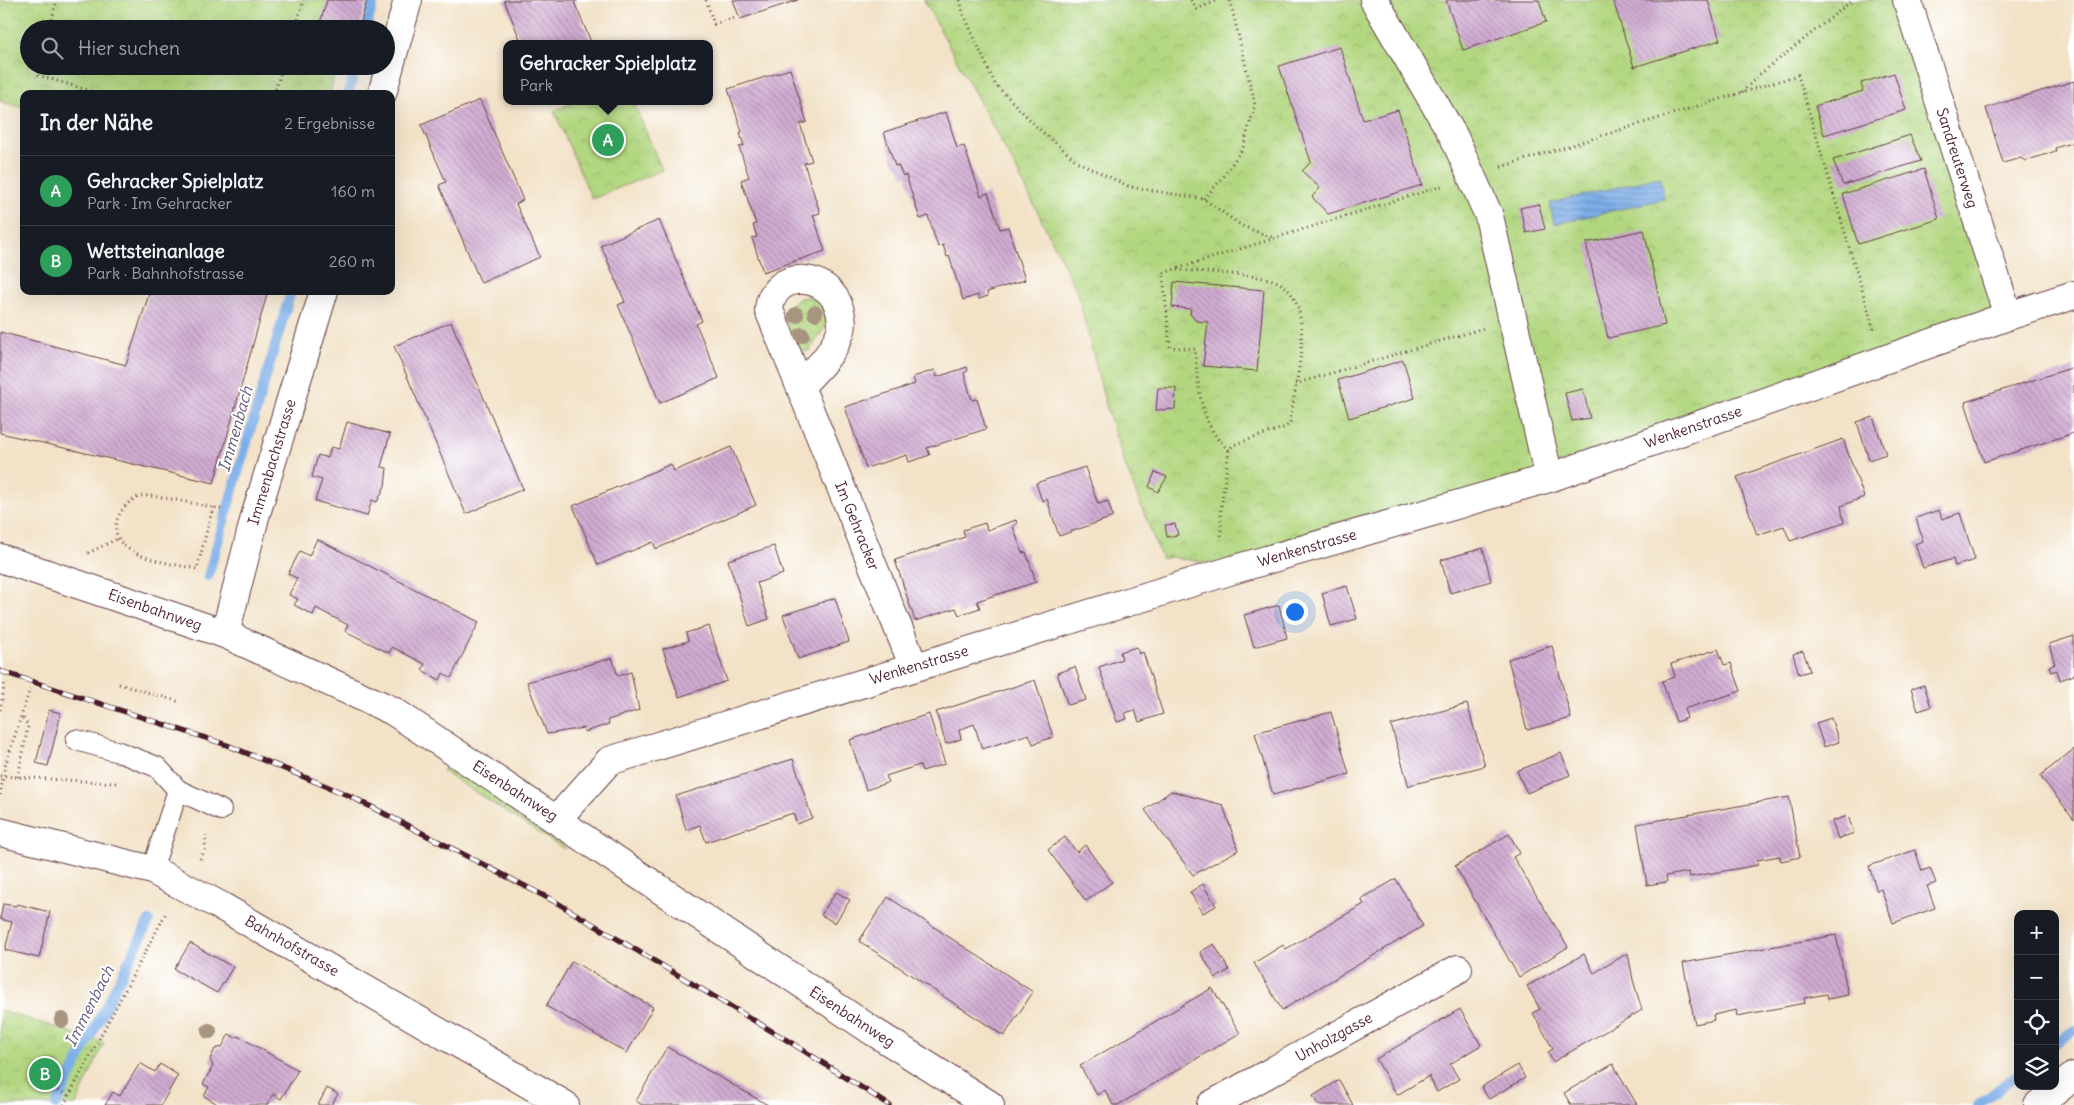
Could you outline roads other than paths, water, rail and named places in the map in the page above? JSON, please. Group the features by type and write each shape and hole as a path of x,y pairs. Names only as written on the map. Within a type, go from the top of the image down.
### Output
{"street":[{"path":"395,47 408,0"},
{"path":"1374,0 1454,137 1489,216 1549,478"},
{"name":"Sandreuterweg","path":"1907,0 2008,316"},
{"path":"383,90 387,75"},
{"name":"Immenbachstrasse","path":"225,634 255,517 323,295"},
{"name":"Wenkenstrasse","path":"557,819 609,760 1221,574 1549,478 2008,316 2074,295"},
{"name":"Im Gehracker","path":"800,386 914,667"},
{"name":"Eisenbahnweg","path":"0,558 225,634 393,711 874,1032 990,1105"},
{"name":"Bahnhofstrasse","path":"0,832 152,870 229,911 548,1101"},
{"name":"Unholzgasse","path":"1211,1105 1458,969"},
{"path":"2038,1105 2074,1076"}],"lane":[{"path":"76,740 119,752 157,767 178,790 221,810"},
{"path":"152,870 178,790"}],"water":[{"path":"1660,177 1664,199 1554,224 1550,203"}],"waterway":[{"name":"Immenbach","path":"368,20 374,0"},
{"name":"Immenbach","path":"349,90 353,75"},
{"name":"Immenbach","path":"208,576 290,295"},
{"name":"Immenbach","path":"56,1105 149,921"},
{"path":"2059,1041 2074,1030"},
{"path":"1978,1105 2014,1077"}],"railway":[{"path":"0,671 227,745 350,796 554,901 790,1042 889,1105"}],"place":[{"name":"Gehracker Spielplatz","path":"608,140"},
{"name":"Wettsteinanlage","path":"45,1074"}]}
